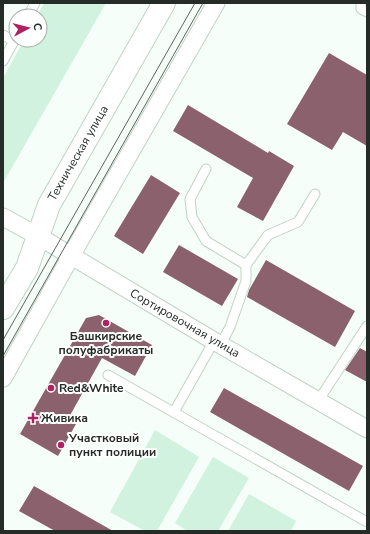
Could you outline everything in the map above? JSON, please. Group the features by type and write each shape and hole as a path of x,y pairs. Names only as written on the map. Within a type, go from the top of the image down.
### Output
{"main road":[{"name":"Техническая улица","path":"3,308 27,268 49,205 164,3"}],"street":[{"path":"3,378 216,3"},
{"name":"Сортировочная улица","path":"3,218 38,236 218,343 367,429"}],"lane":[{"path":"361,3 361,9 367,12"},
{"path":"3,61 10,48"},
{"path":"206,169 190,199 192,216 206,241 246,265"},
{"path":"174,412 218,343 230,327 246,281 246,265 268,235 298,222 315,194"},
{"path":"318,401 367,326"},
{"path":"358,339 367,344"},
{"path":"108,374 367,522"}],"green space":[{"path":"44,3 106,3 3,183 3,78 20,48 48,48 48,8 41,8"},
{"path":"155,430 199,457 157,531 145,531 110,512"},
{"path":"213,457 249,478 218,531 187,531 175,523"},
{"path":"249,494 296,521 291,531 228,531"}],"building":[{"path":"329,53 367,75 367,146 343,132 332,150 287,124"},
{"path":"188,105 268,153 269,151 294,166 263,221 237,207 253,178 173,131"},
{"path":"151,175 180,193 143,254 114,236"},
{"path":"179,245 238,279 222,306 163,272"},
{"path":"266,260 355,311 335,347 247,297 249,290"},
{"path":"99,315 152,345 135,376 102,358 68,419 76,424 58,456 20,434 86,318"},
{"path":"360,348 367,352 367,382 345,370"},
{"path":"224,388 363,466 349,491 210,412"},
{"path":"34,486 113,531 55,531 19,511"}],"tram line":[{"path":"3,340 195,3"},
{"path":"3,356 203,3"}],"place":[{"name":"Башкирские полуфабрикаты","path":"106,323"},
{"name":"Red&White","path":"51,388"},
{"name":"Живика","path":"33,418"},
{"name":"Участковый пункт полиции","path":"61,445"}]}
